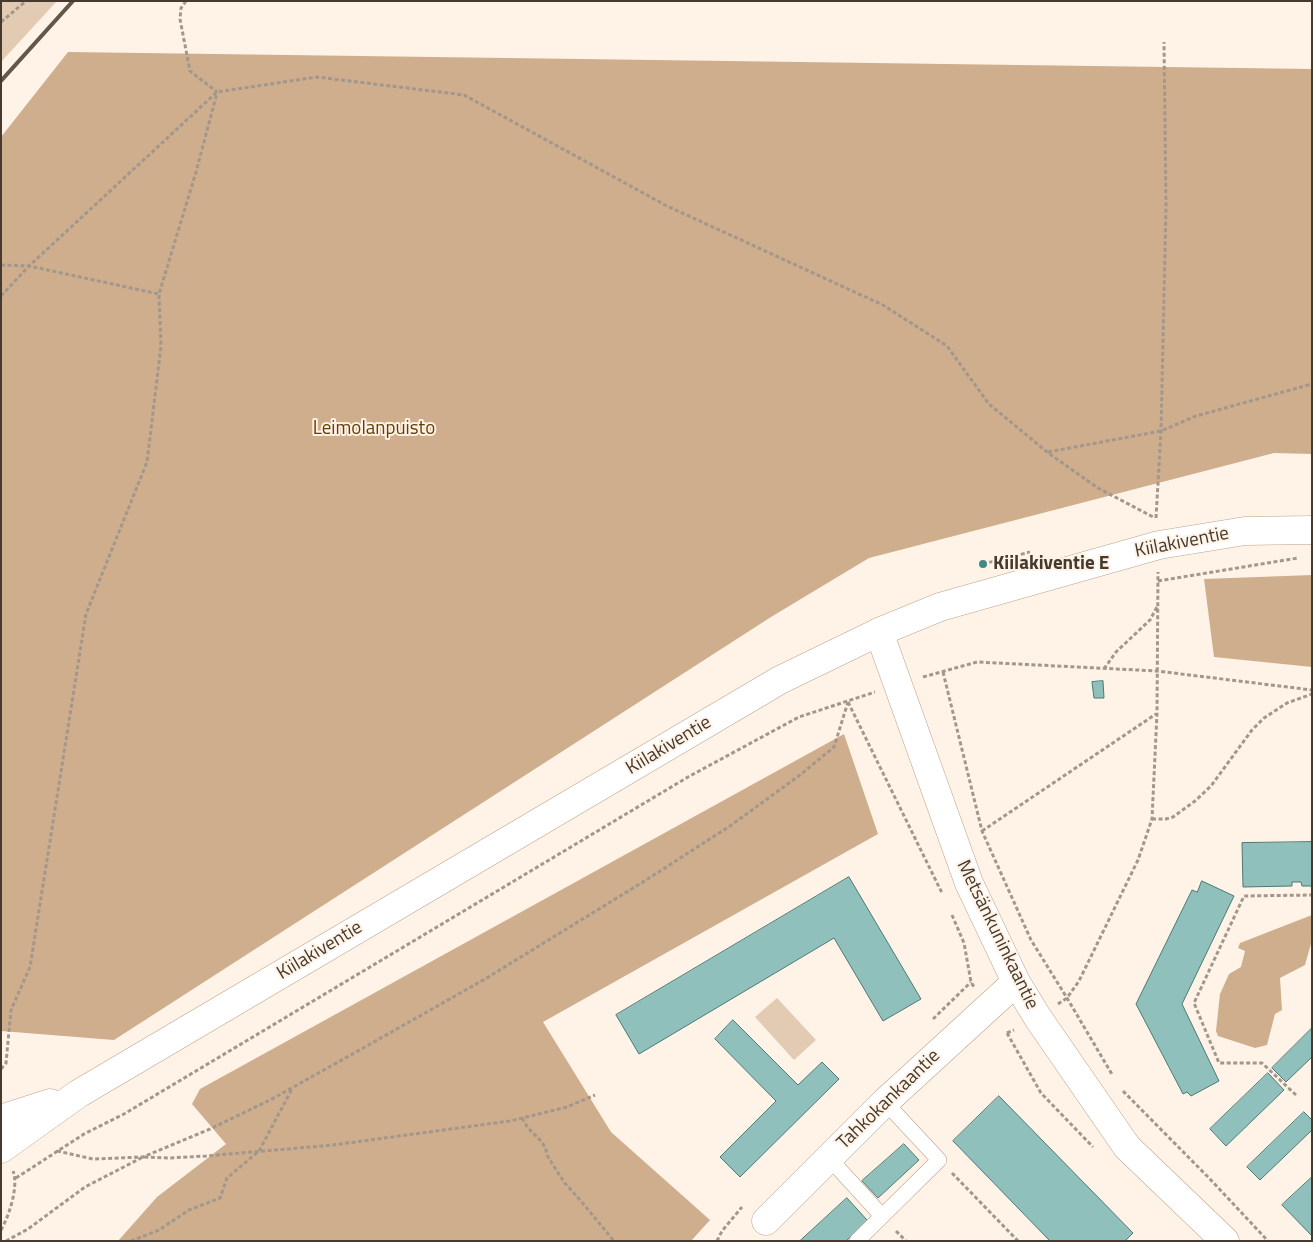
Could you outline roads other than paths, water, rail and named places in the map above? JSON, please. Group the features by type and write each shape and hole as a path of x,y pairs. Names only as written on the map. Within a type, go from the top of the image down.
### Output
{"street":[{"name":"Kiilakiventie","path":"1,1148 78,1094 780,680 879,632 940,607 1159,545 1246,531 1312,530"},
{"name":"Metsänkuninkaantie","path":"879,632 969,883 1016,982 1038,1018 1128,1147 1225,1241"},
{"name":"Tahkokankaantie","path":"766,1221 884,1102 1016,982"},
{"name":"Kiilakiventie","path":"1,1119 78,1094"}],"lane":[{"path":"857,1241 939,1160 884,1102"},
{"path":"829,1158 882,1216"}],"railway":[{"path":"1,81 73,1"}],"place":[{"name":"Kiilakiventie E","path":"983,564"}],"park label":[{"name":"Leimolanpuisto","path":"374,429"}]}
